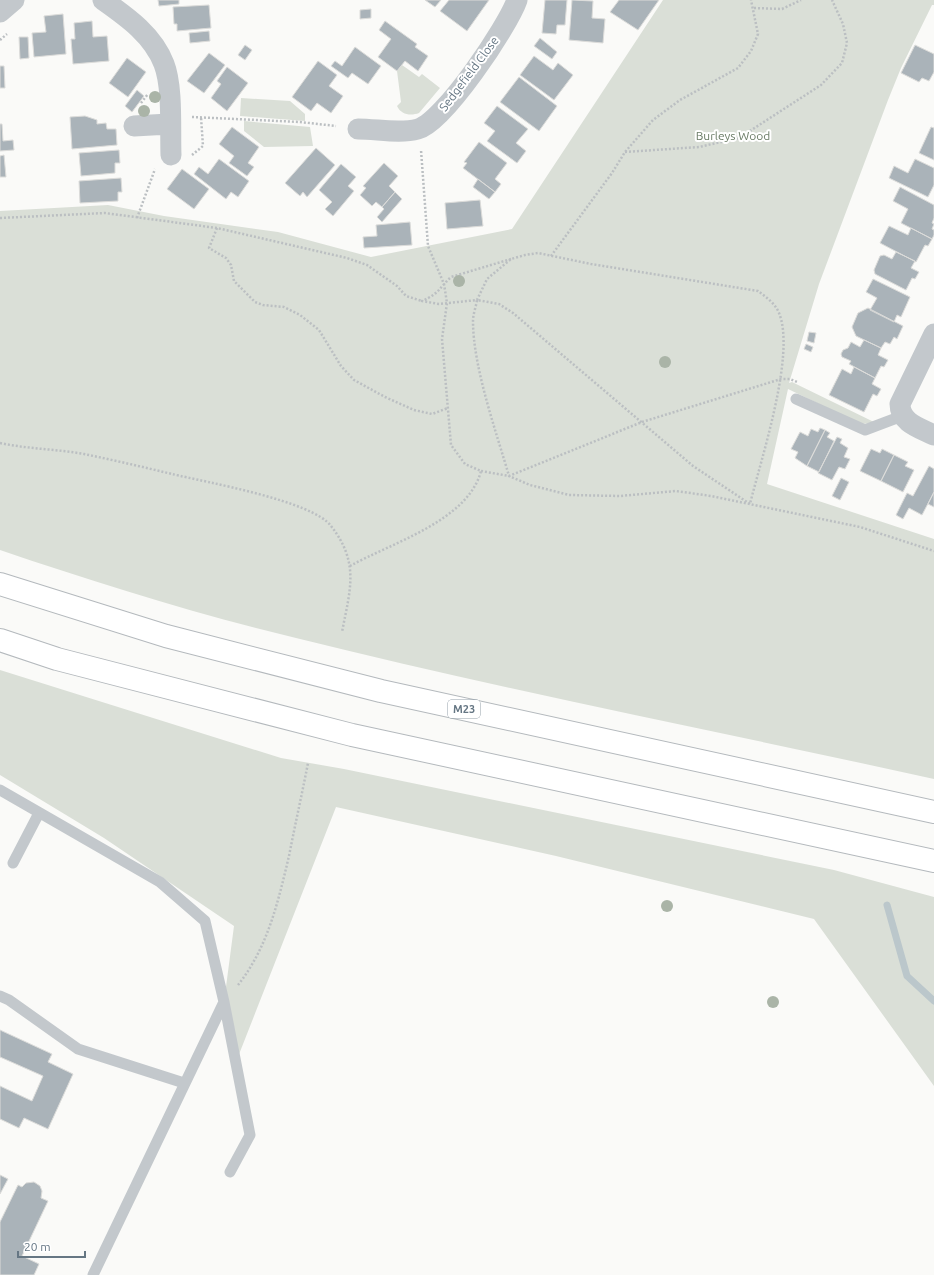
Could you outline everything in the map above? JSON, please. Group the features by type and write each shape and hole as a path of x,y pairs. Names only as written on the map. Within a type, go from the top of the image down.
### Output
{"highway":[{"name":"M23","path":"0,584 166,636 381,691 934,812"},
{"path":"0,640 57,659 352,735 934,861"}],"street":[{"path":"0,12 14,0"},
{"path":"103,0 134,23 146,35 160,56 167,77 171,155"},
{"name":"Sedgefield Close","path":"358,128 406,131 419,128 436,118 446,108 509,19 517,0"},
{"path":"134,126 169,121"},
{"path":"934,334 902,397 900,404 902,416 907,421 934,435"}],"lane":[{"path":"796,399 865,430 902,416"},
{"path":"0,790 160,882 205,921 224,1002 250,1135 230,1172"},
{"path":"13,864 39,813"},
{"path":"0,996 9,1000 78,1049 184,1083"},
{"path":"93,1275 224,1002"}],"path":[{"path":"551,256 612,173 625,152 652,120 680,100 738,68 751,51 758,34 754,8 751,0"},
{"path":"754,8 782,9 801,0"},
{"path":"625,152 699,147 739,138 821,85 842,63 847,43 843,24 832,0"},
{"path":"169,121 211,117 300,122 358,128"},
{"path":"419,128 428,246 444,284 447,303 442,339 451,445 465,464 481,471 509,476 530,485 569,494 620,496 676,492 750,504 860,527 934,552"},
{"path":"0,218 106,213 217,228 347,258 367,265 397,286 406,296 422,301 439,304 477,300 499,304 513,313 693,466 750,504"},
{"path":"217,228 210,248 226,258 231,265 234,281 255,302 263,305 284,307 300,315 319,330 341,366 354,380 385,398 414,410 432,414 448,408"},
{"path":"422,301 439,292 451,277 459,273 531,254 551,256 758,291 770,300 778,312 783,329 781,379 750,504"},
{"path":"509,476 482,380 473,320 477,300 487,280 511,259"},
{"path":"509,476 642,422 781,379 790,379"},
{"path":"0,443 83,454 263,495 310,511 331,524 344,546 350,566 352,581 342,632"},
{"path":"350,566 436,523 454,510 471,494 481,471"},
{"path":"224,1002 244,977 258,955 269,932 281,893 308,763"}],"green space":[{"name":"Burleys Wood","path":"663,0 934,0 934,5 932,5 901,68 888,100 819,284 789,383 792,382 876,423 861,424 788,389 767,484 934,539 934,779 535,694 259,629 147,597 0,550 0,211 108,205 164,216 278,232 371,257 512,229"},
{"path":"402,65 419,77 422,74 440,88 419,113 406,114 397,106 401,102 397,71"},
{"path":"241,98 290,101 305,114 305,121 240,116"},
{"path":"244,121 310,127 313,146 264,147 244,131"},
{"path":"0,670 281,758 344,769 834,870 934,897 934,1086 814,919 556,856 336,807 236,1062 224,1002 234,926 104,838 0,775"}],"building":[{"path":"158,0 179,0 179,4 159,6"},
{"path":"425,0 441,0 435,7"},
{"path":"449,0 489,0 467,31 440,11"},
{"path":"545,0 567,0 565,25 557,25 556,34 542,33"},
{"path":"572,0 593,1 592,18 605,19 603,43 569,40"},
{"path":"619,0 659,0 638,30 610,12"},
{"path":"209,5 211,28 177,31 177,24 174,24 173,7"},
{"path":"371,9 371,18 360,19 360,10"},
{"path":"63,14 66,54 34,57 32,33 46,32 44,16"},
{"path":"92,21 93,37 107,36 109,61 73,64 71,39 75,39 74,23"},
{"path":"385,21 417,44 415,47 428,56 418,71 405,61 397,71 378,57 391,39 379,30"},
{"path":"209,31 210,41 190,43 189,33"},
{"path":"19,37 28,37 29,58 20,59"},
{"path":"540,38 557,52 552,59 534,46"},
{"path":"245,45 252,50 245,60 238,55"},
{"path":"915,45 934,54 934,72 929,81 922,78 919,82 901,73"},
{"path":"355,47 381,66 368,84 352,73 348,78 331,66 335,61 342,66"},
{"path":"209,53 225,65 204,93 187,81"},
{"path":"534,56 553,70 558,63 573,75 554,100 520,75"},
{"path":"127,58 146,72 128,97 109,83"},
{"path":"318,61 337,75 329,86 343,96 331,113 317,103 311,111 292,97"},
{"path":"0,66 4,66 5,88 0,88"},
{"path":"227,67 248,83 227,111 211,98 221,84 217,81"},
{"path":"519,77 557,106 539,131 500,102"},
{"path":"137,90 144,96 132,112 125,106"},
{"path":"497,106 528,129 516,143 526,151 517,163 487,141 495,131 484,123"},
{"path":"85,116 97,120 97,124 106,123 107,129 116,129 117,145 72,149 70,117"},
{"path":"0,124 2,124 3,141 13,140 14,150 0,151"},
{"path":"232,127 259,147 248,163 254,167 247,176 229,163 234,156 219,144"},
{"path":"931,127 934,128 934,160 919,153"},
{"path":"479,142 507,163 495,179 501,184 495,192 463,168 467,163 464,162"},
{"path":"316,148 335,165 307,197 303,192 300,196 285,183"},
{"path":"119,150 120,163 115,163 115,173 81,176 79,153"},
{"path":"4,155 6,177 0,177 0,156"},
{"path":"219,159 249,181 238,197 231,192 226,199 194,174 199,167 208,174"},
{"path":"915,159 934,168 934,185 928,197 889,178 894,166 908,173"},
{"path":"384,163 398,176 389,186 395,192 382,207 376,202 372,206 360,195 366,188 363,186"},
{"path":"341,164 356,177 348,186 354,191 333,216 325,209 332,202 319,190"},
{"path":"182,169 209,189 194,209 167,189"},
{"path":"121,178 122,192 118,192 118,201 80,203 79,181"},
{"path":"478,179 495,192 489,199 473,187"},
{"path":"900,187 934,205 934,218 932,223 934,224 932,229 934,230 934,235 932,239 901,223 908,209 893,201"},
{"path":"395,192 402,199 382,222 377,217 384,209 382,207"},
{"path":"480,200 483,226 447,229 445,203"},
{"path":"410,222 412,245 364,248 363,237 377,236 376,225"},
{"path":"889,226 908,235 911,228 932,239 928,246 925,245 916,262 880,243"},
{"path":"896,252 915,261 911,268 919,272 915,279 912,278 906,290 875,274 874,270 880,256 884,255 892,259"},
{"path":"873,279 910,297 901,317 897,315 894,322 870,310 877,298 866,292"},
{"path":"868,308 903,326 897,339 894,337 890,344 885,342 881,348 856,336 852,327 858,313"},
{"path":"809,332 816,333 814,343 807,341"},
{"path":"864,340 881,348 878,355 888,360 884,367 881,366 875,378 849,364 851,361 842,357 841,354 843,350 848,348 851,342 860,347"},
{"path":"806,344 813,347 811,352 804,349"},
{"path":"854,367 875,378 872,384 881,389 877,396 873,394 864,412 829,395 842,369 851,374"},
{"path":"820,428 825,430 807,466 795,458 798,452 791,449 800,432 808,436 811,429 818,432"},
{"path":"825,430 830,433 827,437 834,441 819,472 807,466"},
{"path":"837,437 842,439 840,443 848,448 844,457 850,459 845,469 839,467 832,480 818,473"},
{"path":"871,449 880,453 882,449 894,455 881,481 860,471"},
{"path":"894,455 908,462 905,466 914,470 903,492 881,481"},
{"path":"929,466 934,469 934,492 922,515 909,508 903,519 896,515 907,493 913,496"},
{"path":"841,478 849,482 840,500 832,496"},
{"path":"934,492 934,507 928,504"},
{"path":"0,1030 52,1054 48,1062 73,1074 48,1129 24,1118 19,1128 0,1119 0,1086 32,1101 43,1076 0,1057"},
{"path":"0,1175 8,1179 0,1194"},
{"path":"34,1182 40,1186 42,1191 41,1198 48,1201 22,1256 39,1264 34,1275 0,1275 0,1222 18,1185 22,1187 26,1183"}],"waterway":[{"path":"887,905 907,976 934,1001"}]}
